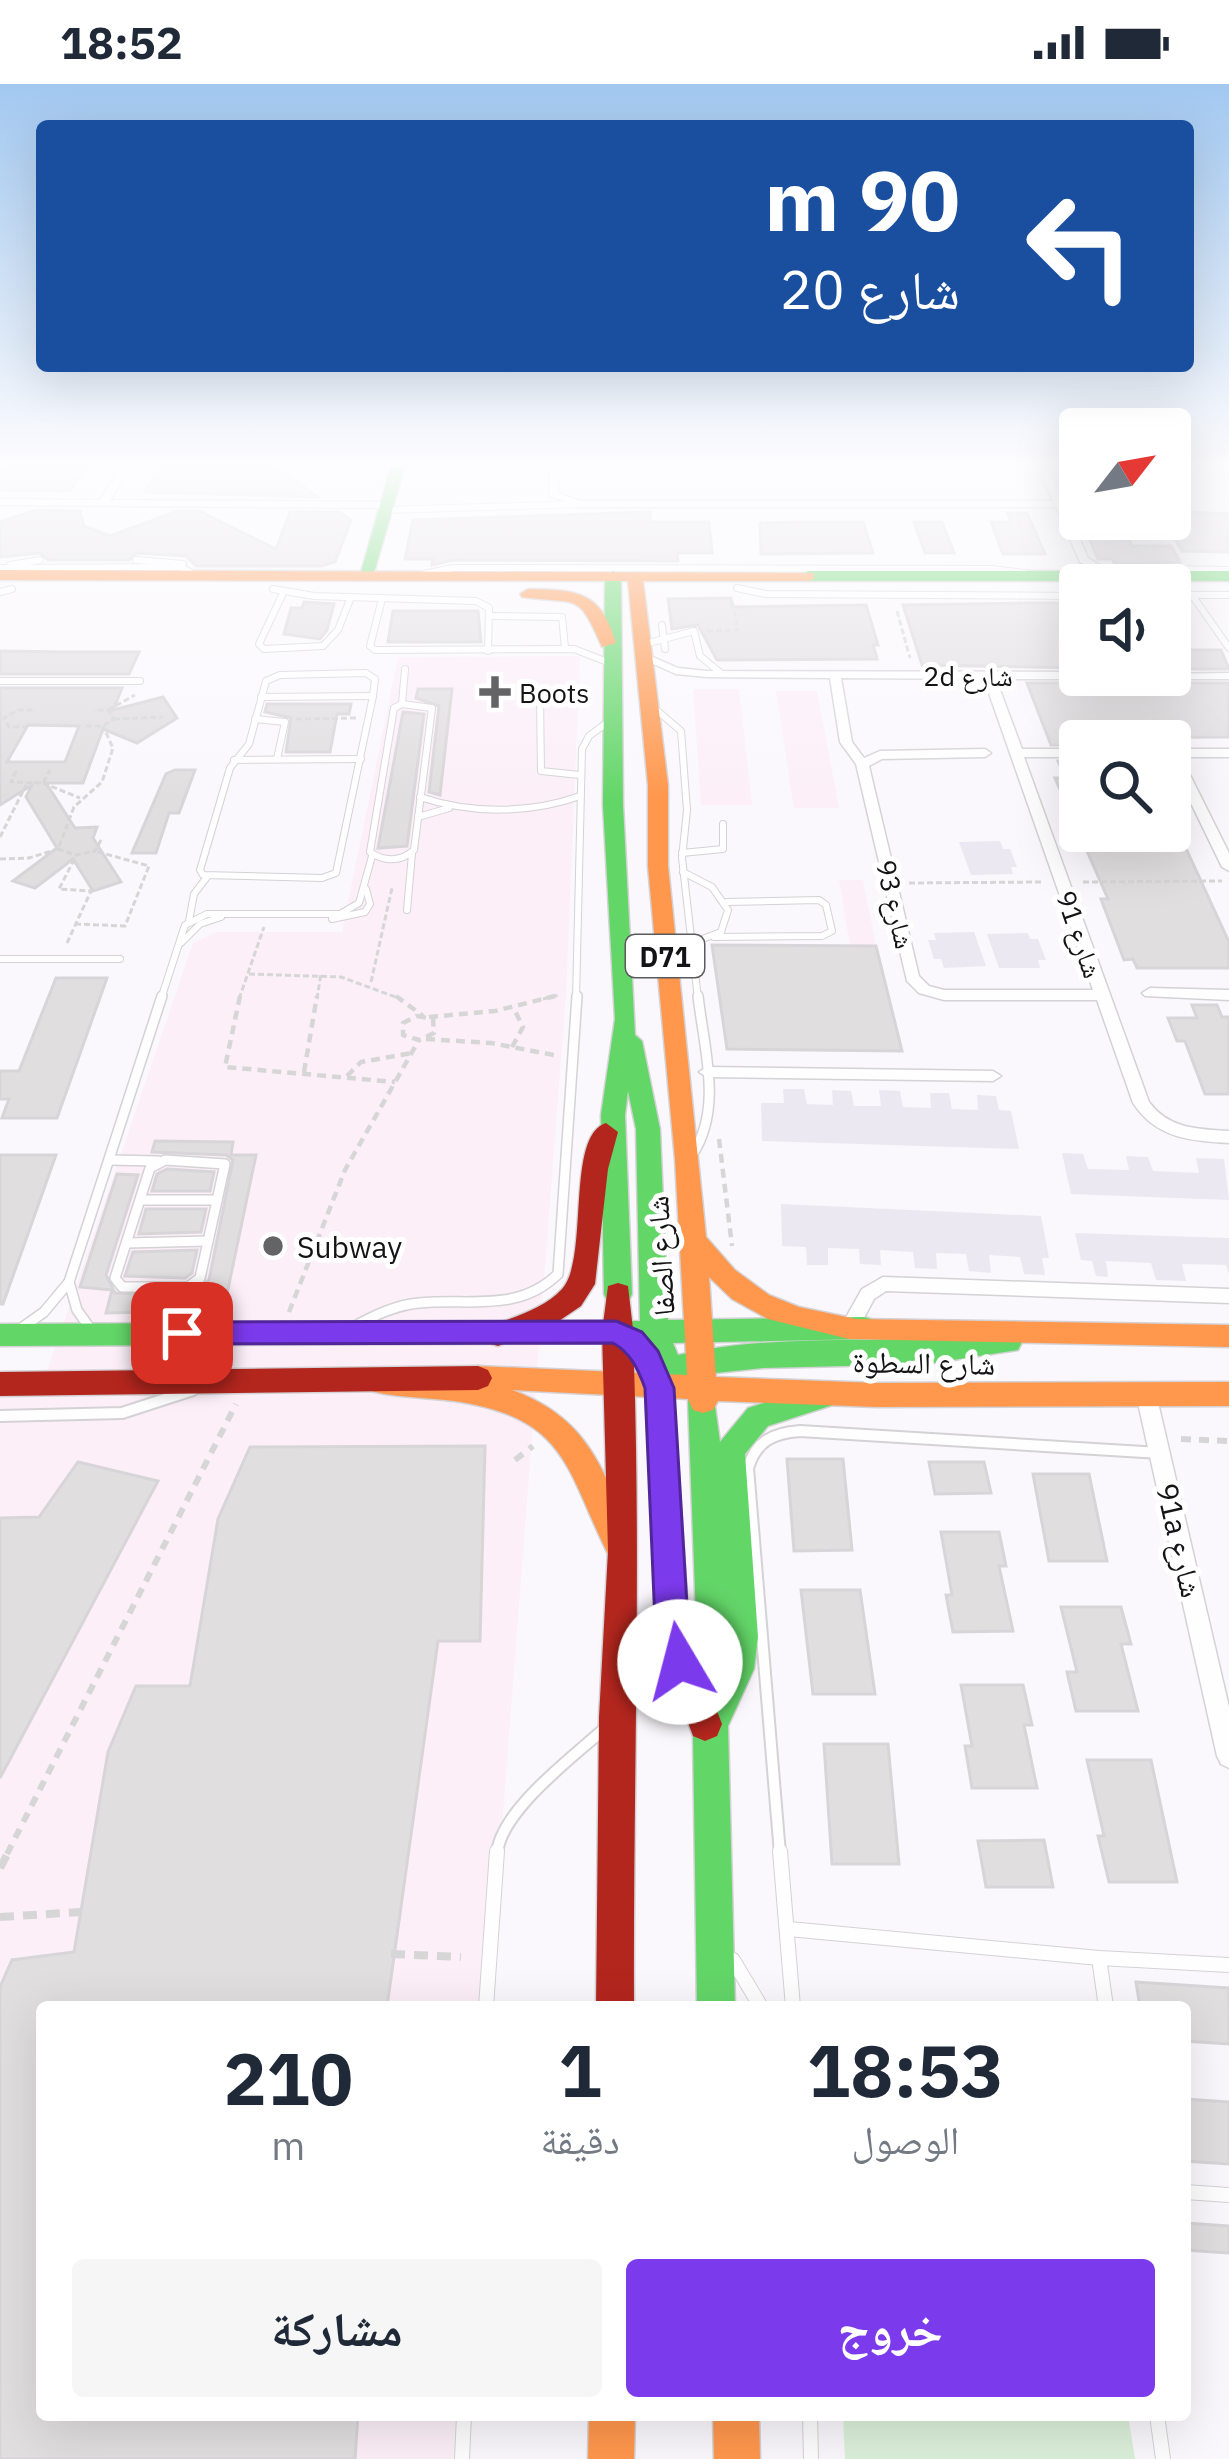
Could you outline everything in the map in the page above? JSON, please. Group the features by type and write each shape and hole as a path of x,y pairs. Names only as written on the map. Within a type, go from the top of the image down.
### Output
{"main road":[{"path":"2,580 40,577"},
{"path":"438,577 745,591 1059,581"},
{"path":"485,602 627,583 957,577"},
{"path":"2,580 485,602 586,602 602,615 606,641 616,658"},
{"path":"1191,580 1229,583"},
{"name":"شارع الصفا","path":"627,583 657,642 658,866 688,1159 714,1645 710,1735 716,2001"},
{"name":"شارع الصفا","path":"615,2001 616,1717 624,1551 613,1115 626,1019 613,805 616,658 627,583"},
{"path":"1191,590 1229,583"},
{"path":"657,642 657,602 682,591 706,589"},
{"path":"626,1019 647,1130 674,1642 710,1735"},
{"path":"499,1335 553,1315 581,1291 589,1263 596,1164 613,1115"},
{"path":"692,1238 728,1287 753,1304 811,1323 849,1328"},
{"path":"653,1301 657,1309 675,1316 685,1314 695,1300"},
{"name":"شارع السطوة","path":"4,1335 268,1331 499,1335 849,1328 1229,1336"},
{"path":"616,1332 641,1349 661,1376"},
{"path":"744,1390 733,1383 729,1372 734,1361 746,1356 958,1352 997,1345 1030,1332"},
{"path":"0,1384 620,1380 701,1375 746,1356"},
{"name":"شارع السطوة","path":"701,1375 744,1390 829,1394 1229,1394"},
{"path":"371,1380 506,1401 542,1416 580,1457 600,1512 624,1551"},
{"path":"710,1735 737,1670 742,1637 730,1451 737,1435 764,1411 829,1394"},
{"path":"620,1420 635,1408 645,1408 661,1420"},
{"path":"611,2459 612,2421"},
{"path":"736,2421 737,2459"}],"street":[{"name":"2d شارع","path":"657,642 676,671 715,674 1229,676"},
{"name":"2d شارع","path":"655,691 715,674"},
{"path":"835,675 846,742 862,764 880,755 985,753"},
{"name":"شارع 91","path":"989,675 1141,1103 1154,1122 1184,1134 1229,1137"},
{"path":"1017,753 1059,753"},
{"path":"1191,753 1229,753"},
{"name":"شارع 93","path":"862,764 916,984 944,995 1101,995"},
{"path":"1191,791 1229,867"},
{"path":"1150,994 1229,994"},
{"path":"707,1072 993,1076"},
{"name":"شارع السطوة","path":"849,1328 868,1294 883,1284 1229,1296"},
{"name":"91a شارع","path":"1147,1394 1229,1756"}],"lane":[{"path":"2,580 77,577"},
{"path":"363,577 278,590 259,644 264,649 323,646 338,630 368,577"},
{"path":"368,577 372,649 565,648 616,658"},
{"path":"372,577 489,608 485,602"},
{"path":"745,591 956,598 1059,583"},
{"path":"485,602 562,617 565,648"},
{"path":"485,602 488,651"},
{"path":"1191,608 1229,649"},
{"path":"657,642 694,632 700,656 715,674"},
{"path":"402,704 405,669"},
{"path":"366,673 375,679 373,696 336,873 322,878 207,877 200,870 234,760 249,744 266,681 274,676 366,673"},
{"path":"0,681 140,681"},
{"path":"655,691 681,731 687,810 683,872 707,1072 710,1122 688,1159"},
{"path":"261,697 373,696"},
{"path":"541,698 541,771 580,775"},
{"path":"188,921 207,914 339,920 359,916 370,904 366,890 387,749 394,708 402,704 432,708 407,910"},
{"path":"345,1332 373,1316 410,1304 509,1301 549,1286 562,1262 578,990 580,775 586,740 614,718"},
{"path":"255,719 285,724 277,759"},
{"path":"234,760 387,749"},
{"path":"418,817 455,807 550,806 580,796"},
{"path":"421,797 455,807"},
{"path":"550,806 581,820"},
{"path":"682,853 723,849 723,824"},
{"path":"372,856 399,859 412,854"},
{"path":"683,872 718,888 727,902 725,927 714,937"},
{"path":"4,1335 44,1312 69,1282 194,894 207,877"},
{"path":"689,944 714,937 822,937 832,931 826,905 819,900 727,902"},
{"path":"179,946 208,921 238,916"},
{"path":"0,959 120,959"},
{"path":"109,1160 222,1161 225,1168 200,1278 188,1287 117,1285 115,1278 150,1168 159,1161"},
{"path":"141,1200 218,1200"},
{"path":"127,1243 208,1241"},
{"path":"69,1282 77,1310 96,1335"},
{"path":"3,1419 137,1414 205,1384"},
{"path":"793,2001 748,1468 758,1445 784,1431 800,1431 1160,1453"},
{"path":"486,2001 498,1844 526,1801 616,1717"},
{"path":"789,1929 1099,1958 1229,1965"},
{"path":"711,1930 757,2001"},
{"path":"1099,1958 1105,2001"},
{"path":"1191,2192 1229,2195"},
{"path":"462,2459 464,2421"},
{"path":"810,2421 811,2459"},
{"path":"1158,2421 1163,2459"}],"path":[{"path":"694,632 737,631 733,599 745,591"},
{"path":"892,594 915,675"},
{"path":"9,727 2,718 18,710 36,710"},
{"path":"94,710 108,710 114,719"},
{"path":"86,726 103,726 114,719 163,717"},
{"path":"281,720 368,718"},
{"path":"58,849 63,828 80,798 101,782 113,748 103,726"},
{"path":"0,731 28,727"},
{"path":"43,783 50,770"},
{"path":"10,782 16,771"},
{"path":"0,784 43,783 80,798"},
{"path":"0,837 26,785"},
{"path":"95,851 101,840"},
{"path":"0,859 29,859 58,849 76,855 95,851 149,866 125,926 75,924"},
{"path":"59,959 91,891 58,889 76,855"},
{"path":"371,982 399,859"},
{"path":"267,916 247,974 225,1067 395,1082"},
{"path":"304,1072 321,973"},
{"path":"247,974 321,973 371,982 426,1016 437,1030 412,1053 345,1169 290,1312 274,1312 268,1331"},
{"path":"571,1058 512,1047 407,1038 400,1027 411,1017 513,1007 578,990"},
{"path":"512,1047 523,1027 513,1007"},
{"path":"347,1076 361,1062 412,1053"},
{"path":"710,1122 721,1144 733,1251"},
{"path":"0,1868 247,1384"},
{"path":"1160,1453 1181,1439 1229,1441"},
{"path":"0,1917 81,1912"},
{"path":"391,1954 461,1957"}],"shaded area":[{"path":"580,656 566,993 488,2001 36,2001 36,2421 456,2421 453,2459 0,2459 0,1393 40,1392 193,943 217,932 342,932 398,657"},
{"path":"693,689 739,689 752,805 701,805"},
{"path":"776,691 817,691 839,808 794,808"},
{"path":"1000,841 1003,849 1010,849 1017,867 1011,867 1013,874 971,875 959,842"},
{"path":"839,880 863,880 876,946 850,946"},
{"path":"974,932 986,966 944,968 941,959 934,959 928,940 936,940 934,933"},
{"path":"1028,933 1030,939 1038,939 1046,960 1038,960 1040,968 999,968 987,934"},
{"path":"783,1089 804,1089 807,1104 833,1105 832,1090 851,1091 854,1106 881,1106 879,1090 900,1091 903,1107 931,1108 930,1093 949,1093 952,1109 978,1110 977,1095 996,1096 999,1110 1011,1111 1019,1149 762,1141 761,1103 784,1103"},
{"path":"1062,1153 1083,1154 1088,1169 1129,1170 1126,1156 1148,1157 1153,1171 1199,1173 1196,1158 1224,1159 1229,1200 1071,1194"},
{"path":"781,1204 1041,1216 1049,1258 1042,1258 1045,1275 1024,1274 1020,1257 989,1255 991,1273 969,1271 966,1254 936,1253 937,1269 915,1268 913,1252 880,1250 881,1265 860,1264 859,1249 828,1248 828,1265 807,1265 806,1247 782,1246"},
{"path":"1075,1233 1229,1238 1229,1274 1226,1265 1182,1264 1186,1281 1156,1280 1151,1263 1106,1261 1108,1277 1096,1276 1092,1261 1081,1260"}],"green space":[{"path":"843,2421 1129,2421 1135,2459 845,2459"}],"building":[{"path":"731,598 732,607 866,605 878,645 873,645 877,659 717,660 698,625 672,629 668,599"},
{"path":"304,602 334,604 320,639 284,634 291,608 302,608"},
{"path":"1059,603 1059,668 922,665 903,605"},
{"path":"393,611 478,611 481,642 388,642"},
{"path":"1191,650 1221,650 1229,669 1191,669"},
{"path":"0,651 139,652 129,674 0,674"},
{"path":"1027,683 1059,683 1059,696 1191,696 1191,683 1229,683 1229,737 1191,737 1191,720 1059,720 1059,745 1051,745"},
{"path":"0,688 122,688 113,710 163,697 177,718 137,743 103,729 83,783 46,783 75,828 97,827 93,838 121,882 93,891 73,859 35,888 13,881 57,848 26,797 32,785 0,805","holes":["28,725 79,726 65,762 7,762"]},
{"path":"418,689 452,689 440,795 429,792 439,706 416,698"},
{"path":"267,704 351,704 349,714 337,714 330,752 286,752 291,718 265,712"},
{"path":"403,712 424,714 407,846 378,848"},
{"path":"195,770 179,813 169,813 156,853 132,853 166,774"},
{"path":"1087,852 1188,852 1229,942 1229,968 1137,968 1133,959 1124,960 1101,899 1108,899"},
{"path":"712,945 876,946 902,1051 727,1049"},
{"path":"56,978 107,978 57,1118 2,1118 9,1099 0,1099 0,1071 19,1071"},
{"path":"1192,1005 1217,1005 1222,1017 1229,1017 1229,1094 1205,1094 1185,1041 1177,1041 1168,1018 1197,1018"},
{"path":"155,1141 233,1142 231,1155 256,1155 227,1294 207,1295 204,1311 106,1313 112,1290 80,1287 117,1174 138,1175 106,1275 115,1293 188,1296 209,1280 233,1160 226,1155 152,1152"},
{"path":"0,1155 56,1155 3,1304 0,1304"},
{"path":"167,1169 214,1172 210,1191 152,1191 157,1174"},
{"path":"146,1209 206,1209 201,1232 139,1234"},
{"path":"197,1250 192,1273 185,1278 125,1276 133,1252"},
{"path":"485,1446 480,1641 438,1641 388,2001 36,2001 36,2421 358,2421 355,2459 0,2459 0,1987 12,1960 74,1952 108,1752 136,1686 190,1686 218,1519 250,1447"},
{"path":"787,1459 843,1459 852,1550 794,1551"},
{"path":"78,1462 158,1481 0,1778 0,1518 39,1517"},
{"path":"929,1462 984,1462 991,1493 935,1494"},
{"path":"1033,1474 1089,1474 1107,1561 1049,1561"},
{"path":"941,1532 999,1532 1006,1566 999,1566 1013,1631 953,1632"},
{"path":"801,1590 860,1590 875,1694 813,1694"},
{"path":"1061,1607 1121,1607 1131,1644 1121,1644 1138,1711 1076,1711 1067,1672 1077,1672"},
{"path":"961,1685 1023,1685 1032,1725 1024,1725 1037,1788 972,1788 965,1746 972,1746"},
{"path":"824,1744 888,1744 899,1864 832,1864"},
{"path":"1087,1760 1151,1760 1177,1882 1109,1882"},
{"path":"1044,1840 1053,1887 986,1887 978,1841"},
{"path":"1136,1982 1229,1988 1229,2044 1191,2041 1191,2001 1139,2001"},
{"path":"1191,2099 1229,2102 1229,2164 1191,2161"},
{"path":"1191,2223 1229,2226 1229,2253 1191,2250"}],"traffic: fast":[{"path":"613,577 613,805 626,1019 613,1115 618,1294"},
{"path":"630,1041 648,1129 654,1331 668,1366"},
{"path":"0,1335 268,1331 498,1335 864,1328"},
{"path":"682,1365 763,1356 927,1352 1008,1342"},
{"path":"719,1713 737,1669 742,1637 730,1451 758,1417 829,1394"},
{"path":"703,1401 714,1645 710,1735 716,2001"}],"traffic: slow":[{"path":"635,577 658,785 658,866 688,1159 703,1401"},
{"path":"528,594 582,600 597,614 608,643"},
{"path":"692,1238 725,1277 759,1302 799,1318 849,1328"},
{"path":"864,1328 1229,1336"},
{"path":"478,1378 825,1394 1229,1394"},
{"path":"371,1380 479,1393 531,1410 553,1425 580,1455 620,1546"},
{"path":"611,2459 612,2421"},
{"path":"736,2421 737,2459"}],"traffic: jam":[{"path":"498,1335 543,1317 571,1298 585,1277 595,1169 606,1132"},
{"path":"615,2001 616,1717 624,1551 618,1294"},
{"path":"616,1332 641,1349 659,1388 674,1642 705,1724"},
{"path":"0,1384 478,1378"}],"place":[{"name":"Boots","path":"495,692"},
{"name":"Subway","path":"273,1246"}],"route":[{"path":"182,1333 616,1332 632,1340 648,1359 659,1388 672,1622 680,1662"}]}
